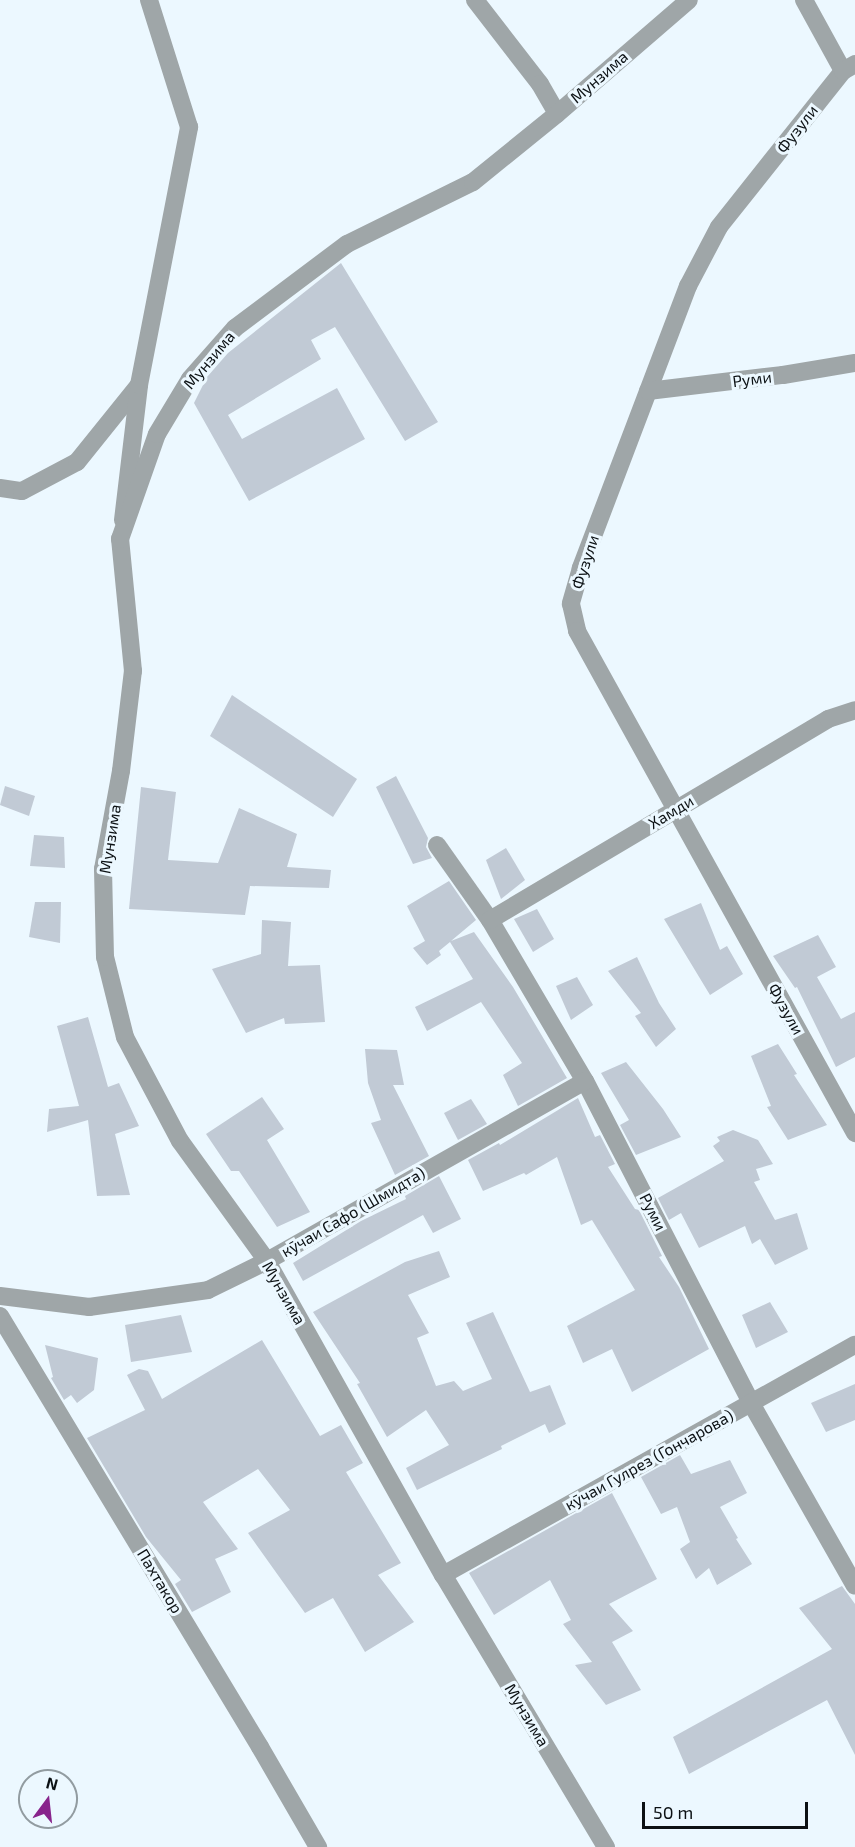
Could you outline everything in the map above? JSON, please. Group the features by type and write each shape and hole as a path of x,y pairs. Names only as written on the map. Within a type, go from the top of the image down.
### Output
{"street":[{"path":"120,539 139,386 189,128 149,0"},
{"path":"475,0 540,84 557,114"},
{"name":"Мунзима","path":"606,1847 442,1575 267,1261 180,1141 125,1037 105,957 103,869 121,771 133,671 120,539 157,434 190,379 235,328 347,244 473,182 557,114 689,0"},
{"path":"804,0 849,67"},
{"name":"Фузули","path":"849,67 719,227 688,286 581,568 571,604 577,631 855,1134"},
{"name":"Руми","path":"648,391 783,375 855,363"},
{"path":"0,488 22,491 77,462 139,386"},
{"name":"Хамди","path":"490,920 828,719 855,710"},
{"name":"Руми","path":"437,846 490,920 585,1081 751,1403 855,1586"},
{"name":"кӯчаи Сафо (Шмидта)","path":"0,1296 89,1306 208,1290 267,1261 585,1081"},
{"name":"Пахтакор","path":"0,1316 318,1847"},
{"name":"кӯчаи Гулрез (Гончарова)","path":"442,1575 855,1345"}],"building":[{"path":"341,263 438,422 405,441 335,327 311,340 321,359 228,415 242,439 337,388 365,439 249,501 194,403 207,377 228,353"},
{"path":"232,695 357,779 333,817 210,736"},
{"path":"396,776 428,838 426,847 432,858 413,864 376,787"},
{"path":"5,786 35,796 29,816 0,805"},
{"path":"141,787 176,792 168,860 218,863 239,808 297,834 287,867 331,870 329,888 250,886 245,915 129,909"},
{"path":"34,835 64,837 65,868 30,866"},
{"path":"506,848 525,880 501,899 486,860"},
{"path":"449,881 476,920 451,941 474,932 513,987 567,1078 518,1106 503,1075 522,1063 481,1002 427,1031 415,1007 473,979 450,942 439,951 441,955 427,965 413,948 425,941 407,906"},
{"path":"35,902 61,902 60,943 29,937"},
{"path":"701,903 720,950 727,946 743,974 710,995 664,919"},
{"path":"537,909 554,939 533,952 514,919"},
{"path":"262,920 291,922 288,966 320,965 325,1022 285,1024 284,1018 246,1033 212,969 261,954"},
{"path":"818,935 836,967 817,977 841,1019 855,1012 855,1057 836,1067 797,987 795,988 773,956"},
{"path":"637,957 659,1003 676,1029 656,1047 635,1016 641,1013 608,971"},
{"path":"577,977 593,1005 571,1020 556,986"},
{"path":"88,1017 108,1087 119,1083 139,1126 115,1134 130,1195 97,1196 88,1120 47,1132 49,1109 79,1106 57,1026"},
{"path":"778,1044 797,1074 794,1075 827,1125 788,1140 767,1107 771,1106 751,1056"},
{"path":"365,1049 397,1050 404,1085 393,1085 429,1156 395,1175 371,1123 381,1120 368,1083"},
{"path":"626,1062 663,1109 681,1137 636,1155 620,1125 629,1120 601,1073"},
{"path":"262,1097 284,1129 267,1140 310,1212 277,1227 239,1171 231,1171 206,1134"},
{"path":"578,1098 595,1137 600,1135 615,1164 608,1167 635,1209 639,1210 662,1256 659,1257 679,1287 709,1349 632,1392 612,1349 583,1363 567,1326 635,1290 592,1220 581,1225 557,1157 526,1175 524,1173 483,1191 468,1160 499,1143 500,1145"},
{"path":"471,1099 487,1124 458,1140 444,1113"},
{"path":"733,1130 758,1140 773,1164 756,1169 760,1180 754,1182 775,1220 797,1213 808,1249 775,1265 760,1239 752,1244 745,1226 699,1248 681,1213 669,1220 658,1198 724,1161 713,1146 720,1141 717,1137"},
{"path":"439,1176 461,1219 433,1233 423,1215 303,1281 293,1263 361,1221 406,1199 405,1196"},
{"path":"439,1251 450,1277 408,1295 429,1333 417,1338 436,1386 454,1381 463,1391 492,1379 466,1323 493,1312 530,1392 550,1385 566,1424 549,1433 545,1424 501,1446 502,1449 417,1490 406,1468 449,1445 426,1410 387,1437 357,1384 360,1383 313,1312 405,1262"},
{"path":"770,1302 788,1332 756,1348 742,1315"},
{"path":"181,1315 192,1352 131,1362 125,1325"},
{"path":"262,1340 320,1436 341,1425 363,1463 346,1472 401,1563 378,1575 414,1622 365,1652 333,1598 305,1613 248,1533 290,1510 258,1469 203,1502 238,1549 215,1559 231,1592 192,1612 175,1584 181,1580 146,1537 87,1438 145,1410 127,1375 139,1369 148,1371 162,1399"},
{"path":"45,1345 98,1358 94,1390 77,1403 71,1395 64,1400 51,1378 53,1377"},
{"path":"855,1384 855,1420 826,1432 811,1403"},
{"path":"680,1455 691,1474 730,1460 747,1493 720,1507 752,1564 717,1585 709,1568 696,1579 680,1549 690,1542 677,1507 661,1514 641,1477"},
{"path":"612,1493 657,1579 609,1604 633,1631 612,1642 641,1690 606,1705 575,1665 592,1662 563,1624 571,1620 550,1580 494,1615 469,1573"},
{"path":"842,1586 855,1604 855,1755 827,1700 689,1774 673,1737 832,1649 799,1608"}]}
